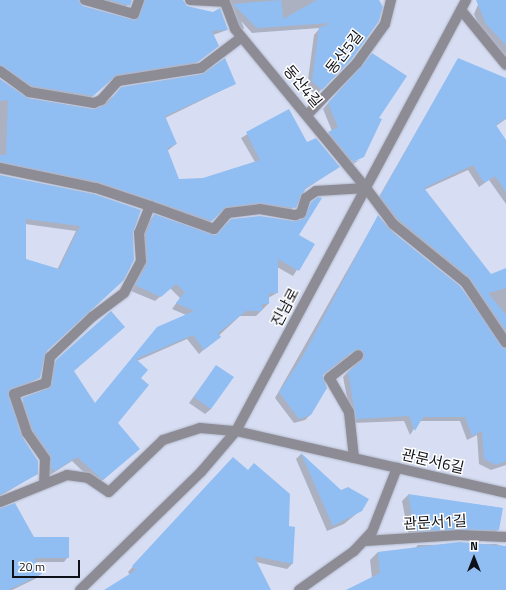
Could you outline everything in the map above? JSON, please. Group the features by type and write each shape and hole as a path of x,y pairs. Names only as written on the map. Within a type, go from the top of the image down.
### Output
{"street":[{"path":"85,0 134,14 139,0"},
{"path":"190,0 224,1"},
{"name":"동산5길","path":"308,114 357,63 385,24 391,0"},
{"name":"진남로","path":"80,590 201,472 236,431 466,0"},
{"name":"동산4길","path":"224,1 230,22 308,114 393,224 465,282 506,343"},
{"path":"461,10 506,65"},
{"path":"0,71 30,92 94,103 101,100 118,81 201,68 242,37"},
{"path":"0,168 96,188 214,229 228,213 260,209 295,215 301,213 306,198 316,190 366,188"},
{"path":"0,502 44,482 45,459 27,433 14,394 46,383 50,357 92,317 124,293 141,261 139,232 150,206"},
{"path":"354,458 347,404 329,378 358,355"},
{"name":"관문서6길","path":"44,482 79,475 109,492 163,440 207,427 236,431 506,493"},
{"path":"299,590 365,541 384,510 397,468"},
{"name":"관문서1길","path":"365,541 459,535 506,537"}],"building":[{"path":"0,0 79,0 83,6 135,20 145,0 183,0 187,6 213,12 220,8 228,30 212,31 219,46 198,62 117,75 93,96 32,86 0,65"},
{"path":"109,0 132,0 130,6"},
{"path":"281,0 283,19 317,0 379,0 383,7 379,21 352,59 322,90 312,81 319,28 331,23 257,28 233,4"},
{"path":"476,0 506,0 506,45 486,24"},
{"path":"372,53 407,76 379,118 382,119 364,157 353,162 328,132 338,127 328,103"},
{"path":"225,58 236,84 165,116 177,144 167,148 179,179 203,178 260,160 246,132 289,109 307,142 316,138 340,167 306,188 296,208 259,203 227,207 212,221 98,182 0,162 0,155 6,155 8,100 0,101 0,79 28,98 93,109 106,105 121,87 202,74"},
{"path":"458,58 506,78 506,118 496,125 506,140 506,192 495,176 484,183 473,165 424,188 491,274 506,268 506,288 488,293 506,315 506,331 469,277 398,219 380,196"},
{"path":"0,175 94,194 141,210 133,233 134,260 124,280 46,352 40,378 9,390 21,435 38,461 38,474 0,495","holes":["26,219 80,226 59,269 26,259"]},
{"path":"318,197 322,198 299,235 315,244 299,271 278,259 278,293 269,293 269,304 262,304 262,311 246,311 218,333 221,337 204,350 193,335 136,359 148,370 141,378 149,385 118,423 140,449 103,480 77,457 55,471 51,468 51,456 33,430 22,398 51,387 56,360 111,311 125,327 74,371 95,403 157,327 194,311 176,303 185,292 176,284 161,297 135,285 147,264 146,234 154,214 215,235 231,219 260,216 294,221 303,219 311,202"},
{"path":"378,215 389,229 460,286 506,349 506,461 496,465 484,459 482,431 472,436 465,417 423,417 415,431 409,416 356,419 348,372 364,358 360,349 346,356 323,375 327,388 311,415 299,419 279,392 303,356"},
{"path":"216,365 234,377 211,409 194,397"},
{"path":"301,453 341,490 348,487 369,499 362,511 333,526"},
{"path":"233,457 248,470 254,463 290,494 289,526 295,527 293,564 254,556 271,590 104,590 136,570 132,566"},
{"path":"408,494 503,508 499,530 415,531"},
{"path":"15,503 34,537 69,537 69,558 34,558 42,574 8,590 0,590 0,508"},
{"path":"459,542 506,546 506,590 346,590 380,573 378,552"}]}
